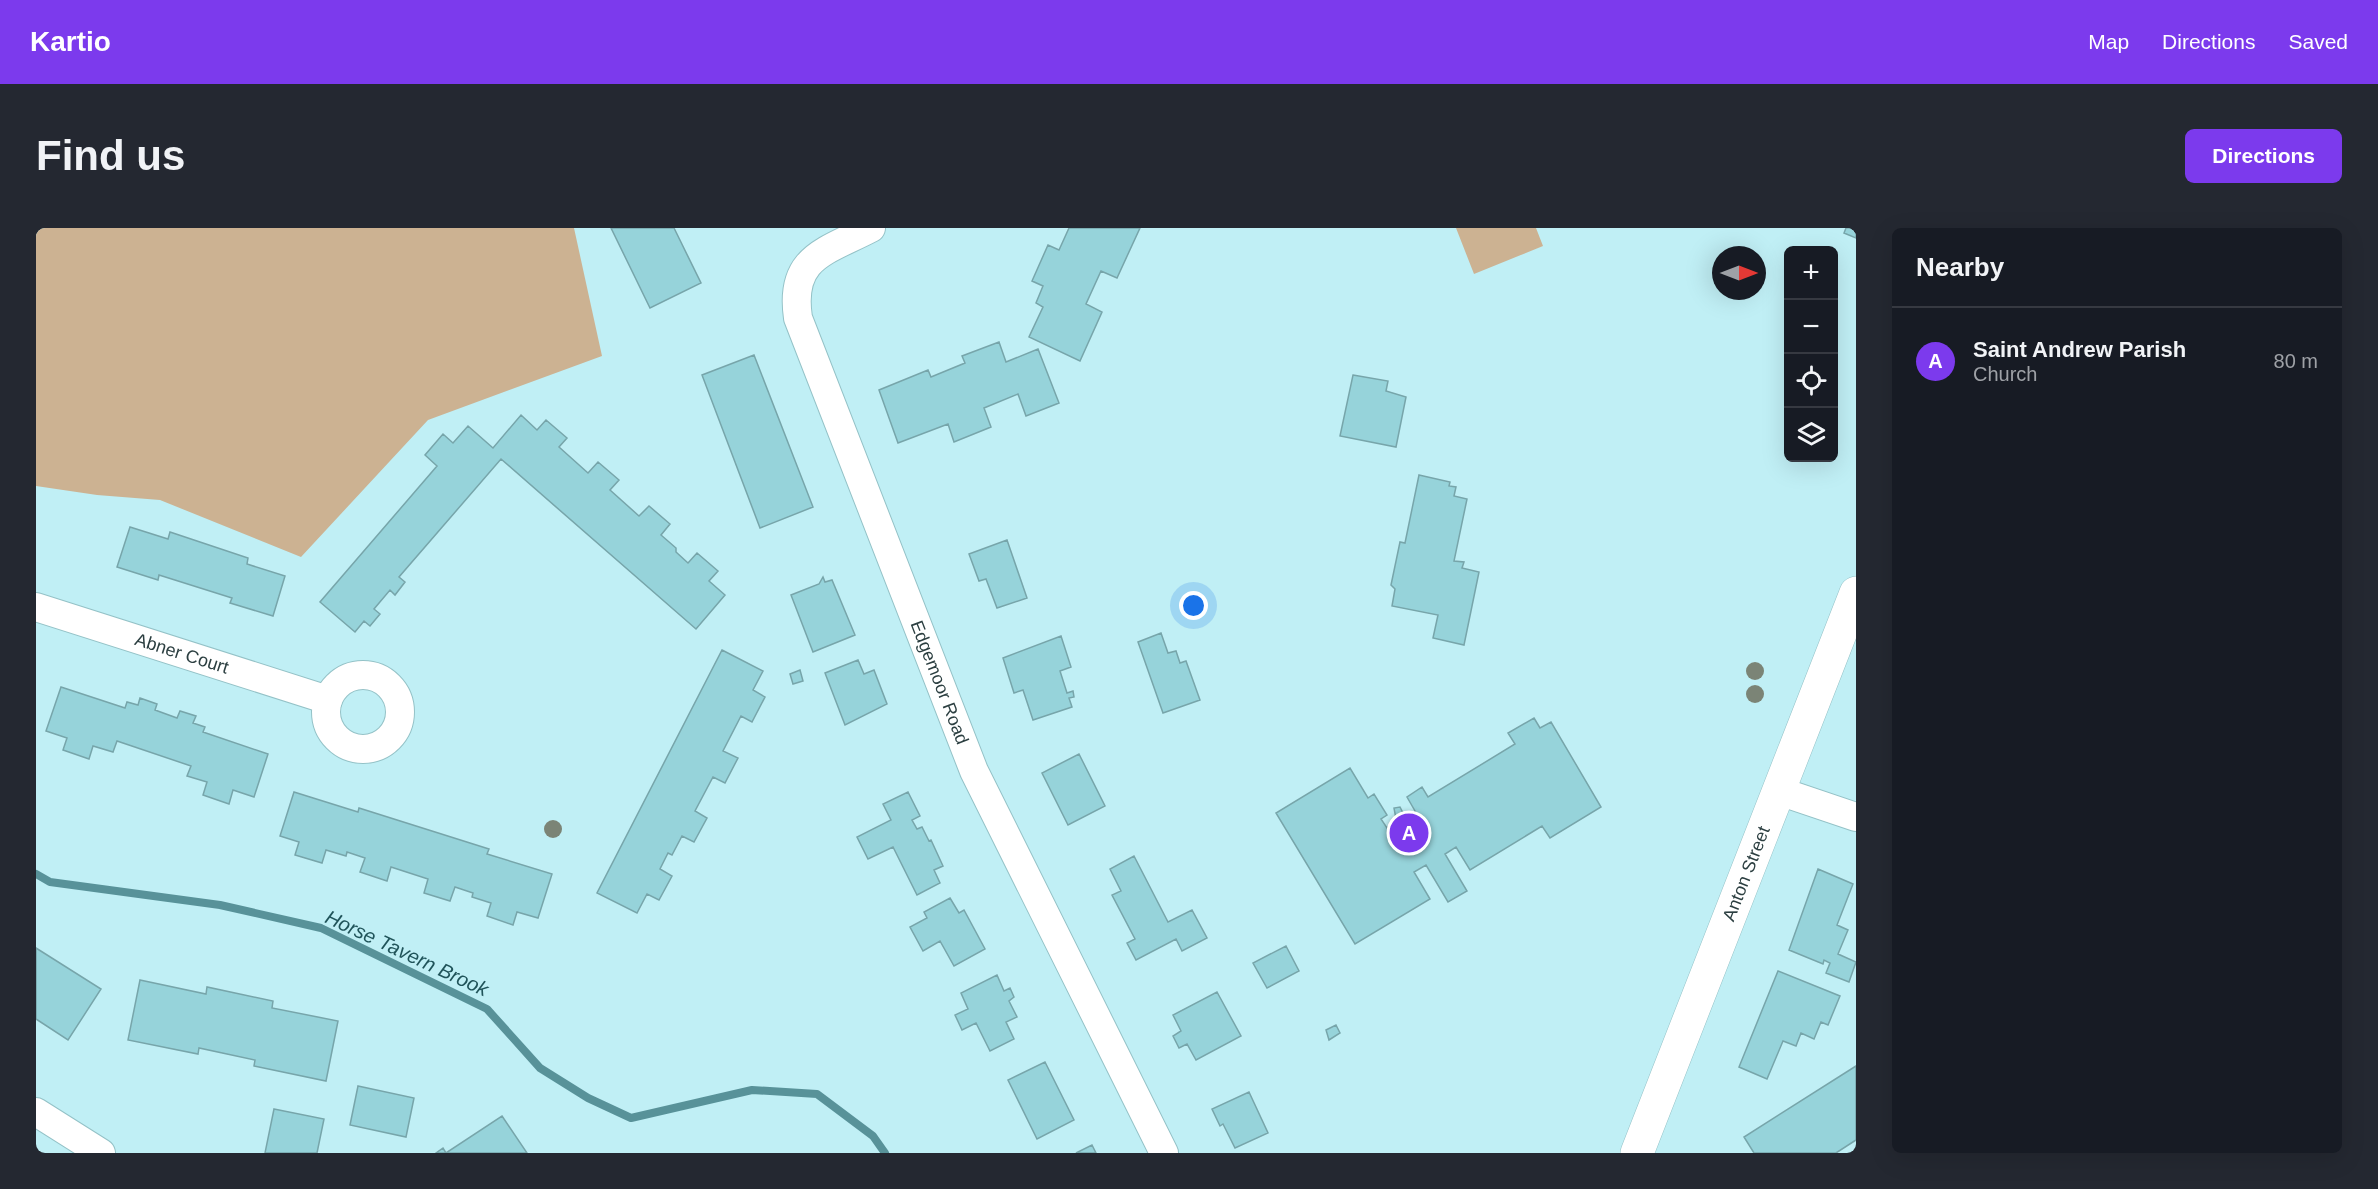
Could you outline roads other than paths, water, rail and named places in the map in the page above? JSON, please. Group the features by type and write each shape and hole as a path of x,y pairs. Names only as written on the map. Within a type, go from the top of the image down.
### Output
{"street":[{"name":"Edgemoor Road","path":"871,228 813,259 803,269 797,283 798,318 974,771 1164,1153"},
{"name":"Anton Street","path":"1637,1153 1856,593"},
{"name":"Abner Court","path":"36,607 328,700"},
{"path":"1779,791 1856,817"},
{"path":"36,1112 101,1153"}],"waterway":[{"name":"Horse Tavern Brook","path":"36,874 50,882 220,905 321,928 487,1009 540,1068 588,1098 631,1118 752,1090 817,1094 873,1136 885,1153"}],"place":[{"name":"Saint Andrew Parish","path":"1409,833"}]}
